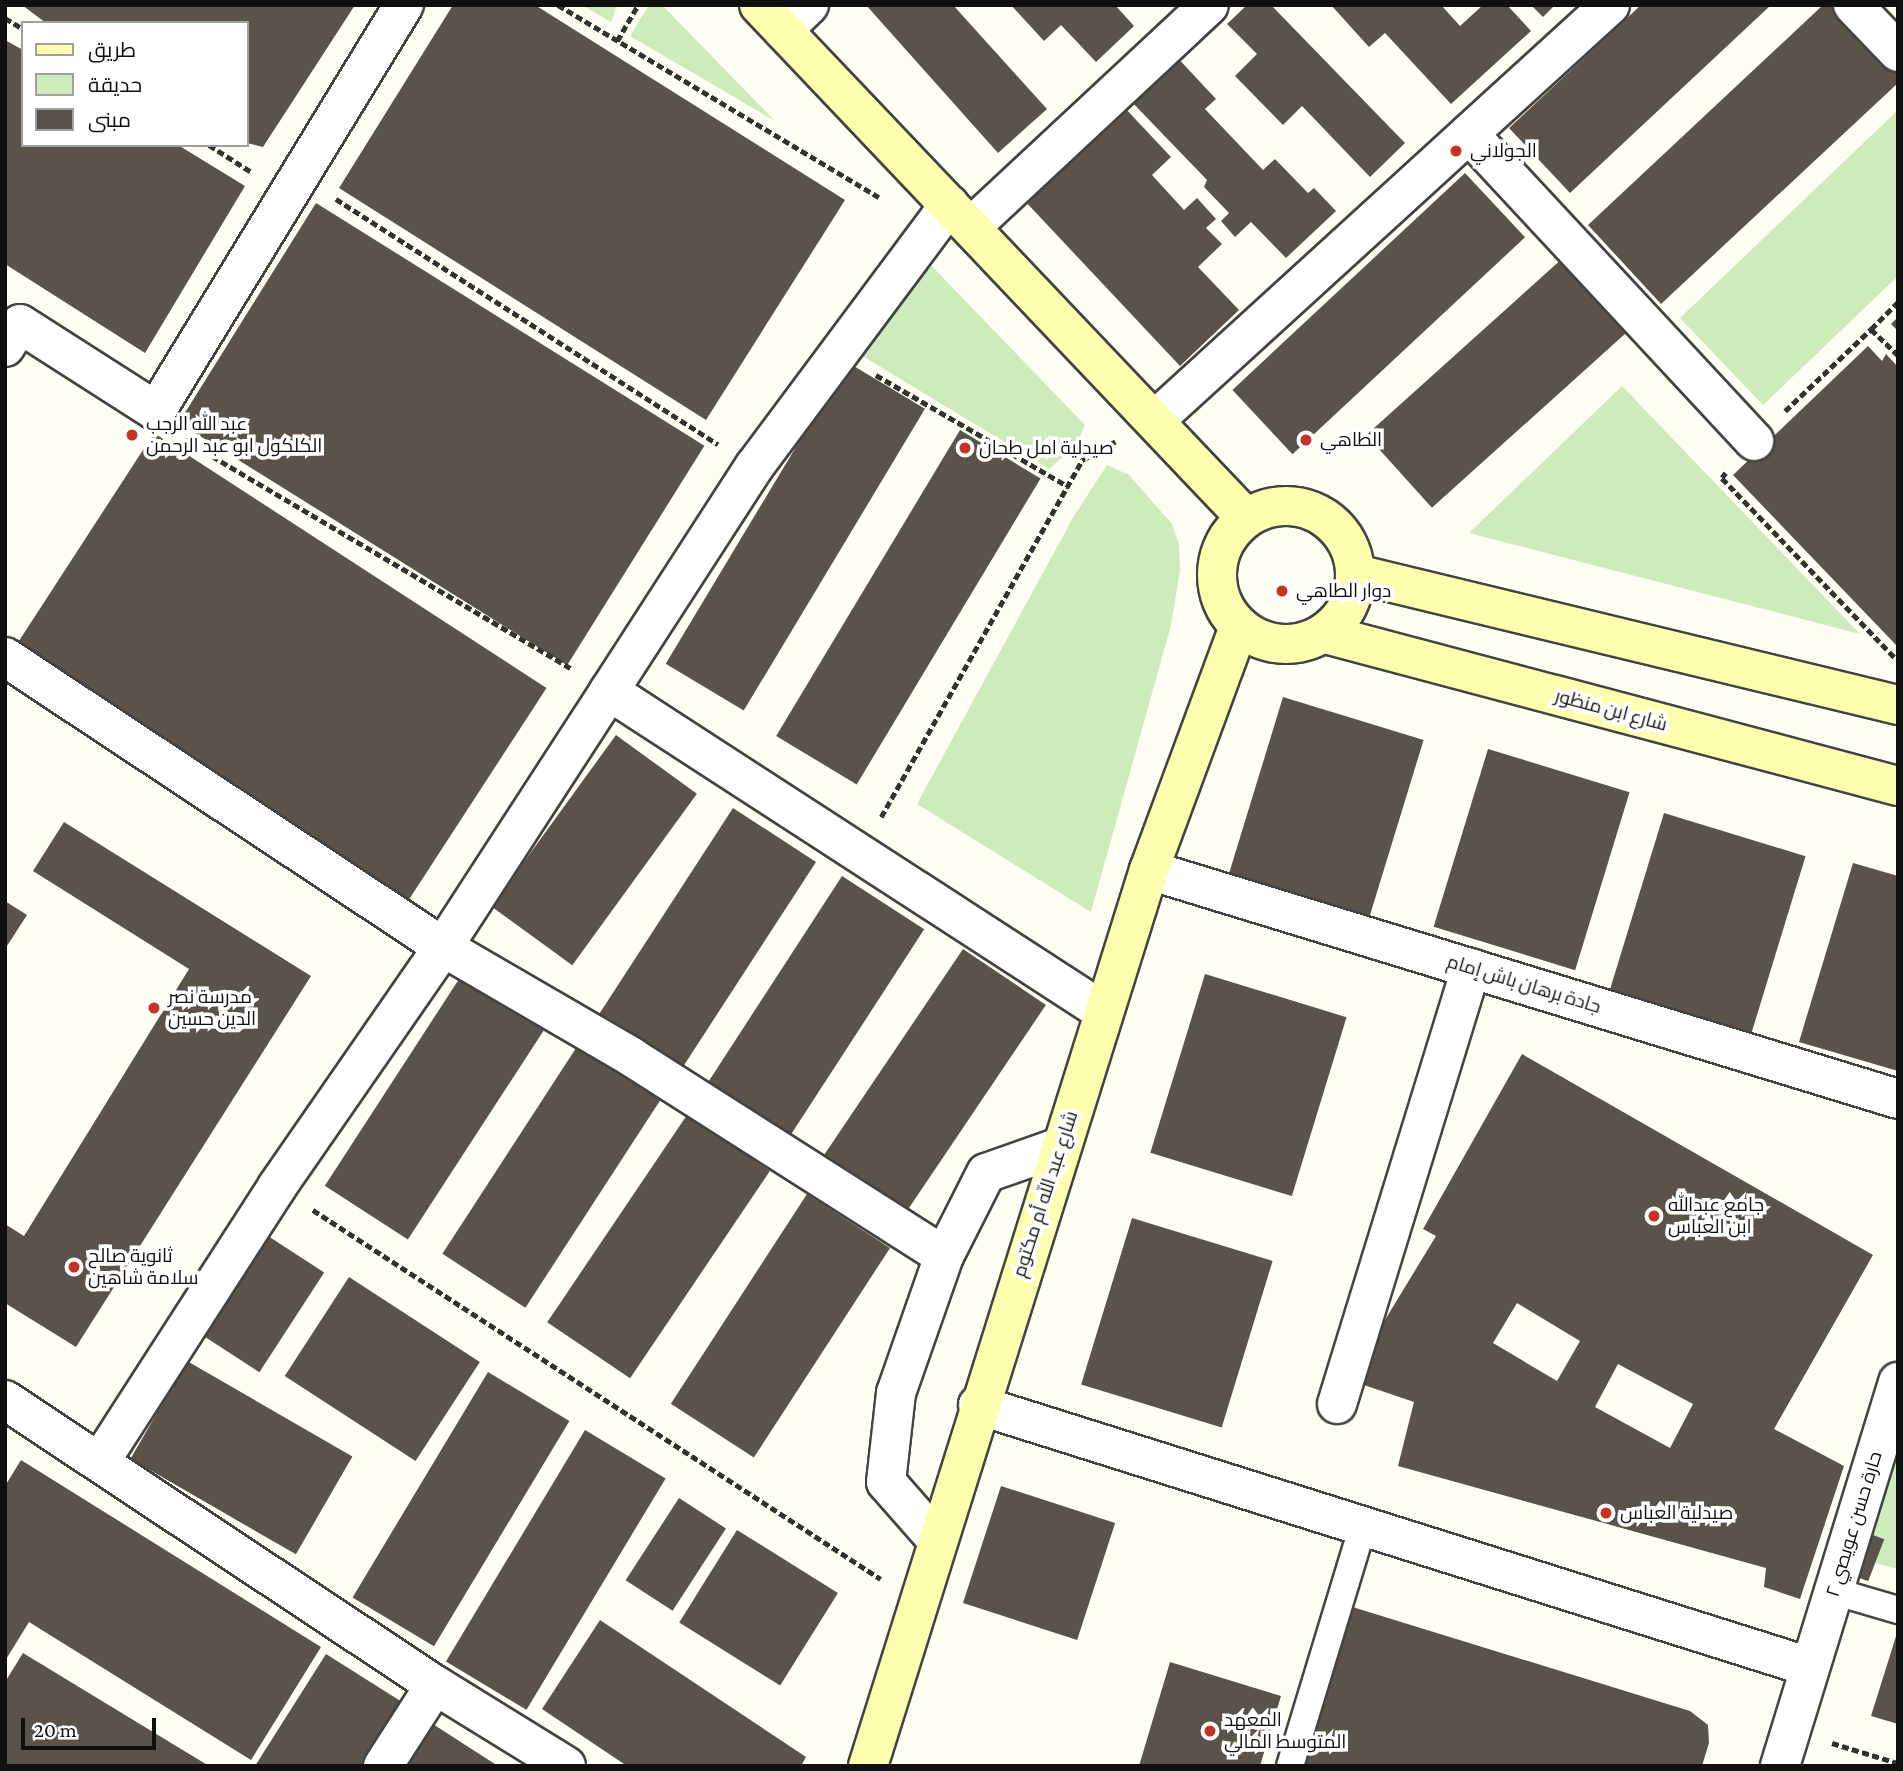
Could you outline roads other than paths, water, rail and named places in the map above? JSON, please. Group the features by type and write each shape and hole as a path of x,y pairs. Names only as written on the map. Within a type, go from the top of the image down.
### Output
{"main road":[{"path":"783,14 950,220 1155,420 1246,518"},
{"path":"1286,505 1327,518 1347,543 1356,573 1353,596 1342,617 1325,634 1304,643 1281,645 1258,640 1238,627 1217,591 1216,570 1230,532 1246,518 1286,505"},
{"path":"1356,573 1898,705"},
{"name":"شارع عبد اللّه أم مكتوم","path":"868,1766 978,1405 1149,870 1238,627"},
{"name":"شارع ابن منظور","path":"1325,634 1898,786"}],"street":[{"path":"5,347 20,324 156,411 404,5"},
{"path":"101,1460 277,1187 443,947 754,467 836,352 950,220 1209,5"},
{"path":"1155,420 1610,5"},
{"path":"1853,5 1898,52"},
{"path":"1469,134 1754,441"},
{"path":"5,657 443,947 632,1057 944,1256"},
{"path":"609,691 1104,1012"},
{"name":"جادة برهان باش إمام","path":"1149,870 1898,1099"},
{"path":"1337,1404 1471,968"},
{"path":"937,1540 886,1482 896,1393 944,1256 986,1172 1060,1147"},
{"name":"حارة حسن عويصي ٢","path":"1780,1766 1898,1382"},
{"path":"5,1400 101,1460 435,1685 565,1766"},
{"path":"978,1405 1810,1667"},
{"path":"383,1766 435,1685"}],"lane":[{"path":"1290,1766 1363,1526"},
{"path":"1833,1591 1898,1610"}],"place":[{"name":"الجولاني","path":"1456,151"},
{"name":"عبد الله الرجب الكلكول ابو عبد الرحمن","path":"132,435"},
{"name":"الطاهي","path":"1306,440"},
{"name":"صيدلية امل طحان","path":"965,448"},
{"name":"دوار الطاهي","path":"1282,591"},
{"name":"مدرسة نصر الدين حسين","path":"154,1008"},
{"name":"جامع عبدالله ابن العباس","path":"1654,1216"},
{"name":"ثانوية صالح سلامة شاهين","path":"74,1267"},
{"name":"صيدلية العباس","path":"1606,1513"},
{"name":"المعهد المتوسط المالي","path":"1210,1731"}]}
